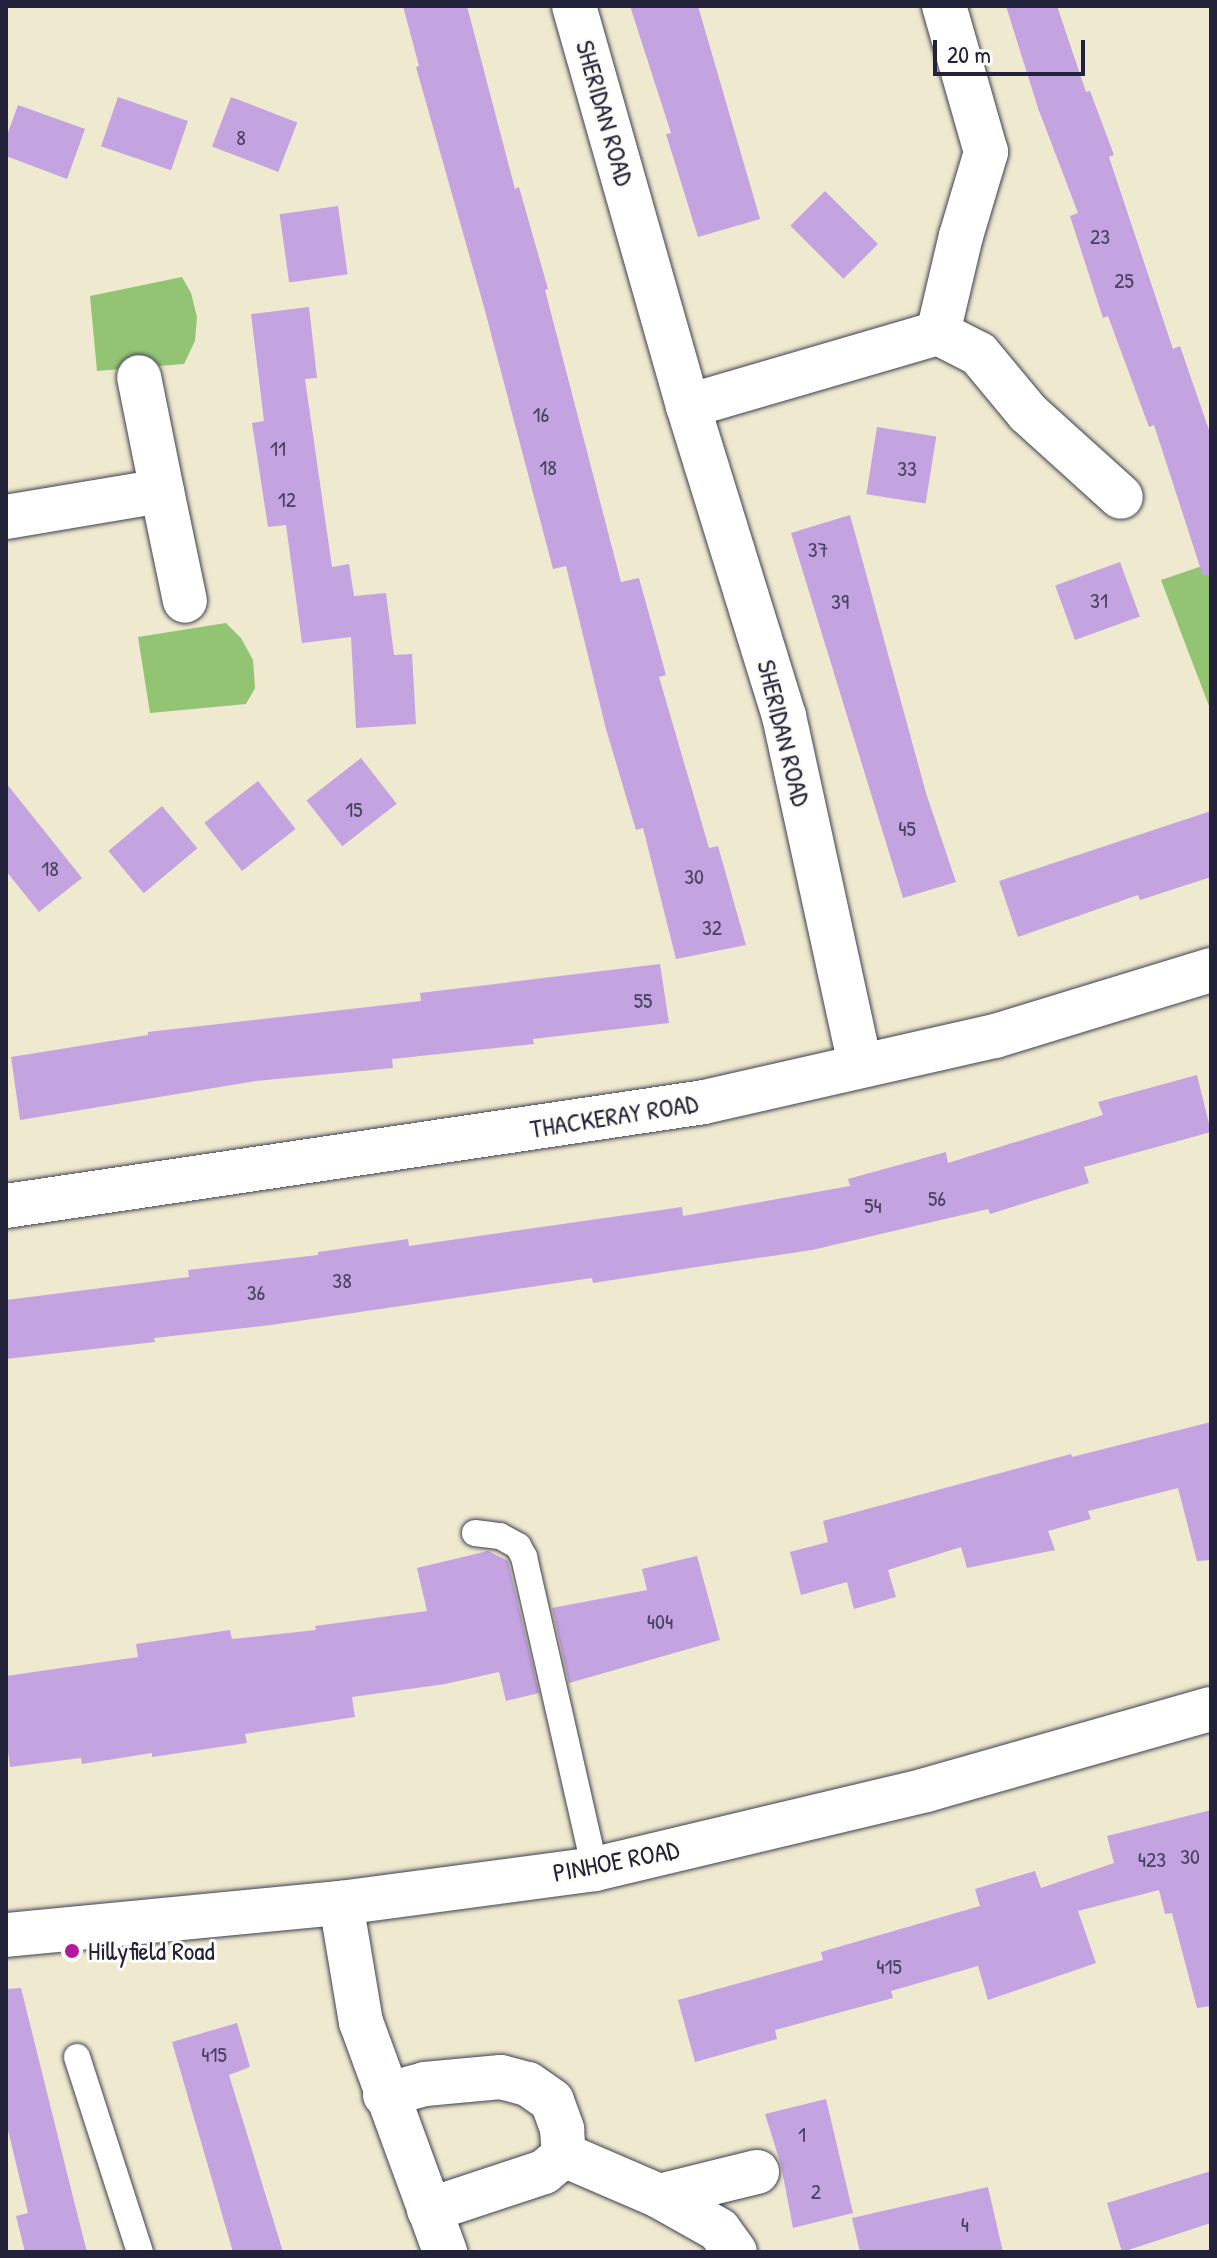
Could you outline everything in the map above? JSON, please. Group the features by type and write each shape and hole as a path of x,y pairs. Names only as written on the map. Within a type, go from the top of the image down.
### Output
{"street":[{"name":"SHERIDAN ROAD","path":"574,6 688,406 784,716 860,1066"},
{"path":"938,333 961,236 986,152 944,6"},
{"path":"688,406 938,333 979,354 1028,413 1121,497"},
{"path":"139,377 185,601"},
{"path":"6,517 162,491"},
{"name":"THACKERAY ROAD","path":"6,1206 704,1102 995,1036 1211,970"},
{"name":"PINHOE ROAD","path":"6,1935 341,1903 595,1869 926,1790 1211,1709"},
{"path":"341,1903 361,2022 385,2095 445,2252"},
{"path":"385,2095 425,2084 501,2077 528,2084 552,2101 562,2129 564,2155"},
{"path":"564,2155 659,2196 719,2230 735,2252"},
{"path":"429,2210 544,2172 564,2155"},
{"path":"659,2196 757,2172"}],"lane":[{"path":"475,1533 500,1536 518,1546 524,1557 595,1869"},
{"path":"77,2057 140,2252"}],"green space":[{"path":"182,277 191,293 197,317 195,341 184,364 97,371 90,296"},
{"path":"1211,563 1211,706 1209,706 1161,580"},
{"path":"226,623 241,638 253,660 255,688 246,704 150,713 138,637"}],"building":[{"path":"403,6 467,6 515,189 519,187 548,289 545,290 621,582 639,578 666,675 659,677 709,848 718,846 746,945 676,959 643,828 636,830 606,729 566,566 553,569 484,307 416,67 419,66"},
{"path":"630,6 698,6 760,219 698,237 666,134 671,133"},
{"path":"1006,6 1057,6 1086,92 1090,91 1114,155 1109,157 1173,349 1180,346 1211,436 1211,574 1203,576 1154,425 1149,427 1108,316 1103,318 1070,216 1078,213 1038,108"},
{"path":"118,97 188,121 171,170 101,146"},
{"path":"231,97 297,122 278,172 212,146"},
{"path":"18,105 85,129 67,179 6,156 6,138"},
{"path":"825,191 878,244 843,279 790,226"},
{"path":"338,206 348,274 289,283 280,214"},
{"path":"309,307 317,378 305,379 332,567 349,564 354,596 386,593 394,655 412,654 416,724 356,728 351,637 302,643 286,525 268,527 252,423 264,421 251,314"},
{"path":"877,427 936,436 926,504 866,494"},
{"path":"850,515 926,793 956,882 903,898 791,533"},
{"path":"1120,562 1140,617 1075,640 1055,586"},
{"path":"361,758 397,804 342,846 307,800"},
{"path":"258,781 296,829 242,871 204,823"},
{"path":"6,783 82,878 39,912 6,871"},
{"path":"162,806 197,848 144,893 108,851"},
{"path":"1211,811 1211,877 1140,900 1138,895 1018,937 999,881"},
{"path":"660,964 669,1023 533,1039 534,1044 392,1059 393,1068 256,1081 20,1120 11,1057 148,1035 148,1032 421,1001 420,993"},
{"path":"1197,1075 1211,1132 1084,1167 1089,1183 990,1214 988,1209 812,1250 593,1283 592,1278 271,1325 154,1338 155,1342 6,1359 6,1300 189,1277 188,1270 318,1255 318,1252 408,1239 409,1246 682,1207 683,1216 850,1186 848,1179 946,1152 948,1163 1103,1115 1098,1102"},
{"path":"1211,1422 1211,1560 1197,1561 1178,1488 1088,1511 1091,1519 1048,1531 1055,1550 967,1568 961,1547 888,1570 896,1597 854,1609 847,1582 801,1595 790,1552 828,1542 823,1521 1071,1454 1072,1457"},
{"path":"488,1551 508,1561 539,1693 506,1701 499,1672 445,1684 352,1697 355,1717 245,1734 247,1743 152,1757 152,1753 82,1764 81,1758 10,1767 6,1736 6,1676 138,1657 136,1644 230,1630 232,1639 316,1630 315,1626 427,1611 417,1568"},
{"path":"697,1556 720,1640 569,1683 552,1608 647,1590 642,1569"},
{"path":"1211,1810 1211,2006 1197,2008 1172,1913 1165,1914 1159,1890 1078,1911 1096,1963 988,2000 978,1966 891,1991 893,1998 775,2030 777,2039 695,2062 678,2000 823,1960 821,1952 980,1906 975,1889 1035,1871 1041,1888 1114,1863 1107,1836"},
{"path":"21,1988 87,2252 25,2252 16,2216 28,2213 6,2122 6,1989"},
{"path":"237,2023 250,2067 229,2075 283,2252 233,2252 172,2042"},
{"path":"826,2099 853,2213 793,2228 781,2165 765,2114"},
{"path":"1211,2171 1211,2223 1122,2252 1107,2203"},
{"path":"988,2187 1003,2252 860,2252 852,2218"}],"place":[{"name":"Hillyfield Road","path":"72,1951"}]}
